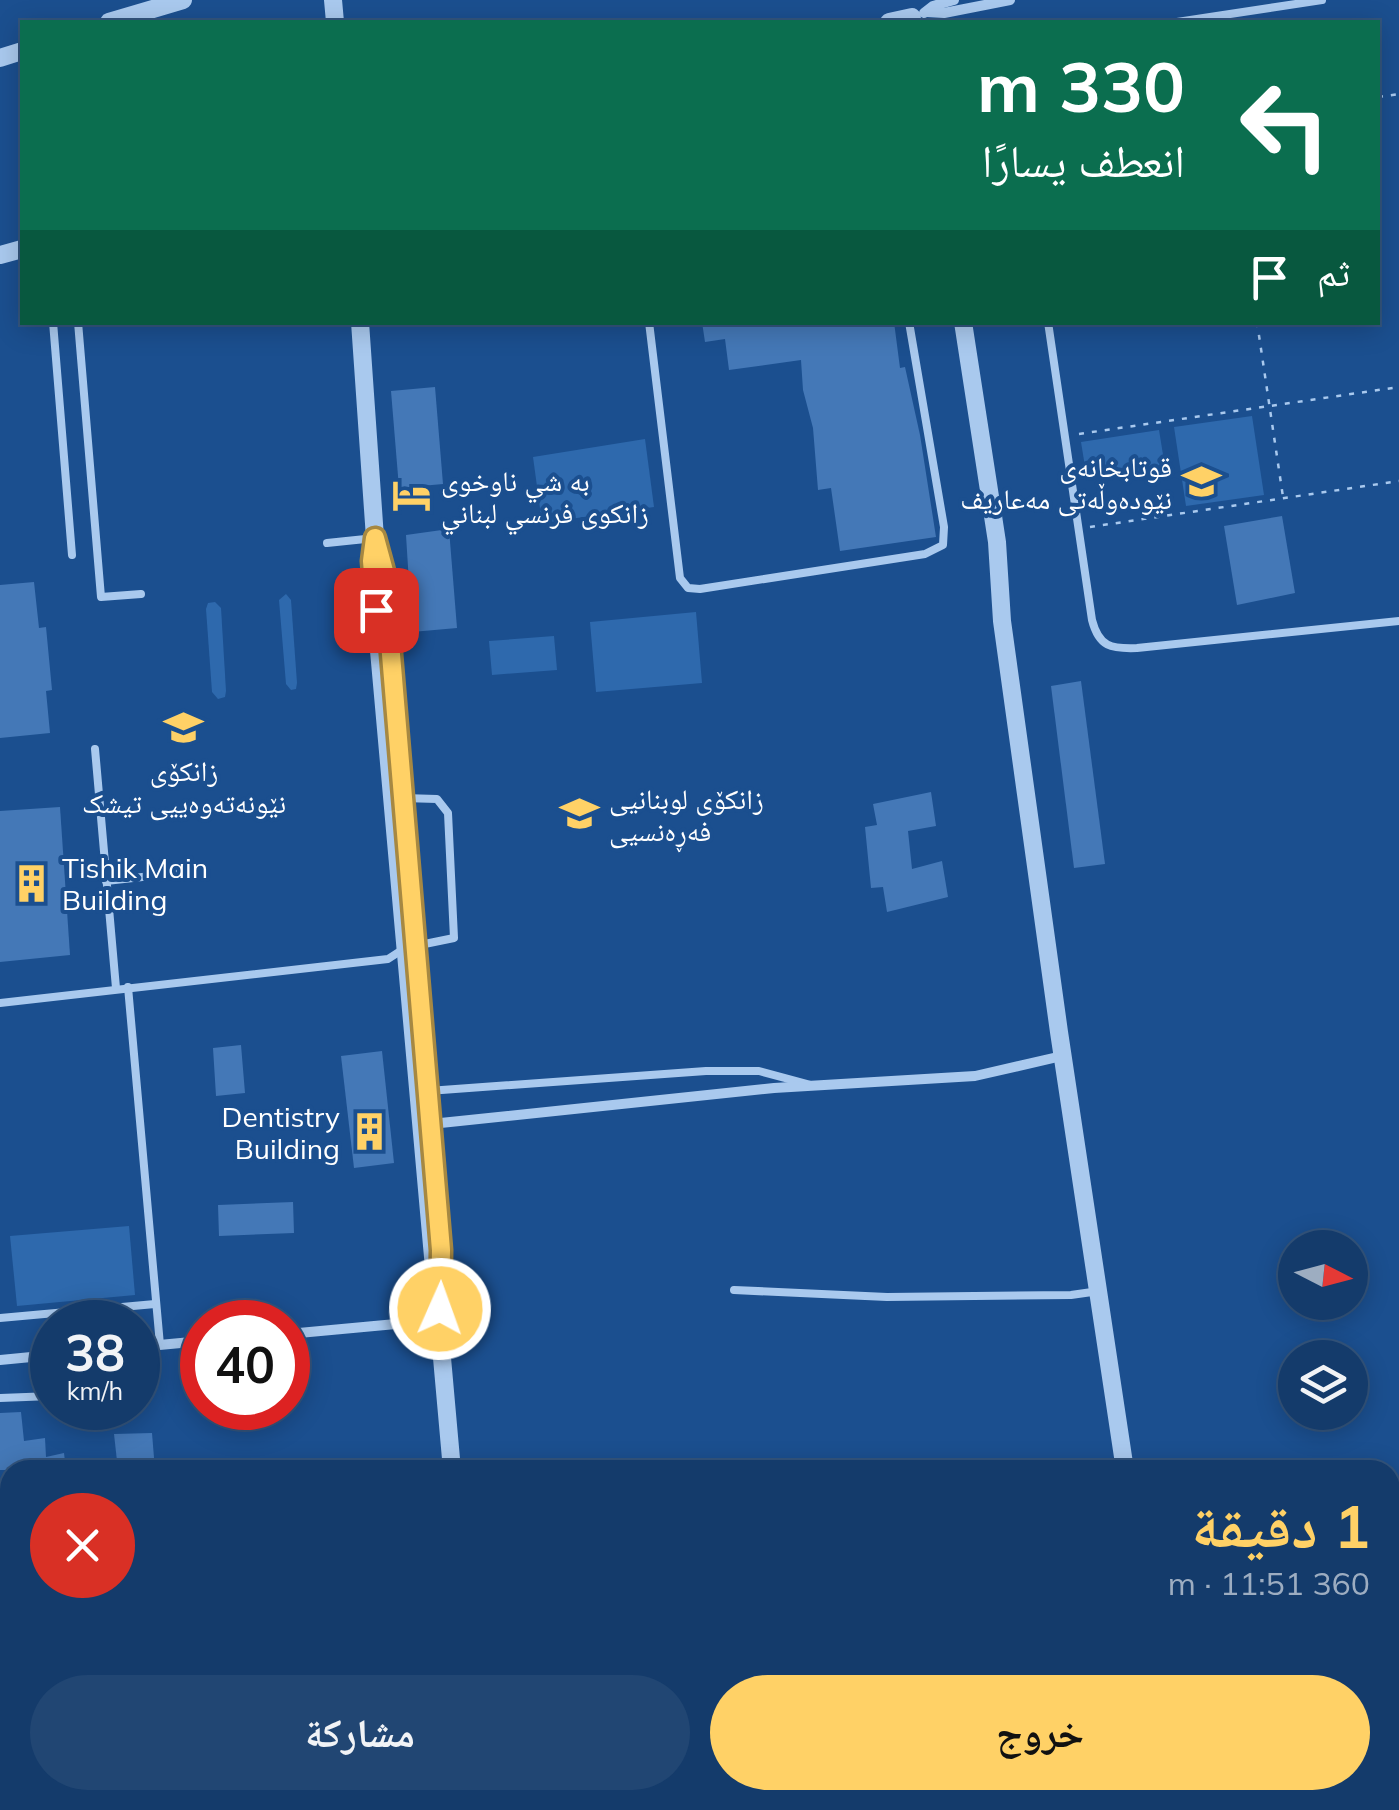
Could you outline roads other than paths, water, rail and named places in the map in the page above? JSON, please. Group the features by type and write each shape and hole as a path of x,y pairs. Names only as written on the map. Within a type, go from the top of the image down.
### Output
{"street":[{"path":"116,20 183,0"},
{"path":"915,13 954,0"},
{"path":"915,13 944,13 1010,0"},
{"path":"360,325 375,538 372,572 431,1124 442,1268 439,1320"},
{"path":"952,325 985,545 1002,621"},
{"path":"963,325 997,542 1002,621 1062,1056 1124,1460"},
{"path":"375,538 384,571 403,798 451,1460"},
{"path":"431,1124 814,1086 975,1076 1062,1056"},
{"path":"310,1332 439,1320"},
{"path":"160,1345 180,1343"},
{"path":"0,1360 30,1357"}],"lane":[{"path":"1249,0 1250,10"},
{"path":"1189,20 1276,3 1322,0"},
{"path":"52,325 72,555"},
{"path":"78,325 101,597 140,594"},
{"path":"648,325 680,578 688,588 700,589 925,554 943,545 944,527 910,325"},
{"path":"1048,325 1092,620 1101,643 1110,648 1399,621"},
{"path":"327,542 375,538"},
{"path":"94,750 116,988"},
{"path":"0,1003 388,959 411,946 454,938 448,813 437,799 403,798"},
{"path":"106,881 196,872"},
{"path":"128,987 155,1300"},
{"path":"428,1091 706,1071 758,1071 814,1086"},
{"path":"734,1290 887,1297 1072,1295 1099,1291"},
{"path":"439,1320 464,1314"},
{"path":"0,1318 30,1315"},
{"path":"0,1398 30,1397"}],"place":[{"name":"قوتابخانەی نێودەوڵەتی مەعاریف","path":"1202,482"},
{"name":"به شي ناوخوى زانكوى فرنسي لبناني","path":"411,496"},
{"name":"زانکۆی نێونەتەوەییی تیشک","path":"184,727"},
{"name":"زانکۆی لوبنانیی فەڕەنسیی","path":"579,814"},
{"name":"Tishik Main Building","path":"32,883"},
{"name":"Dentistry Building","path":"370,1132"}]}
